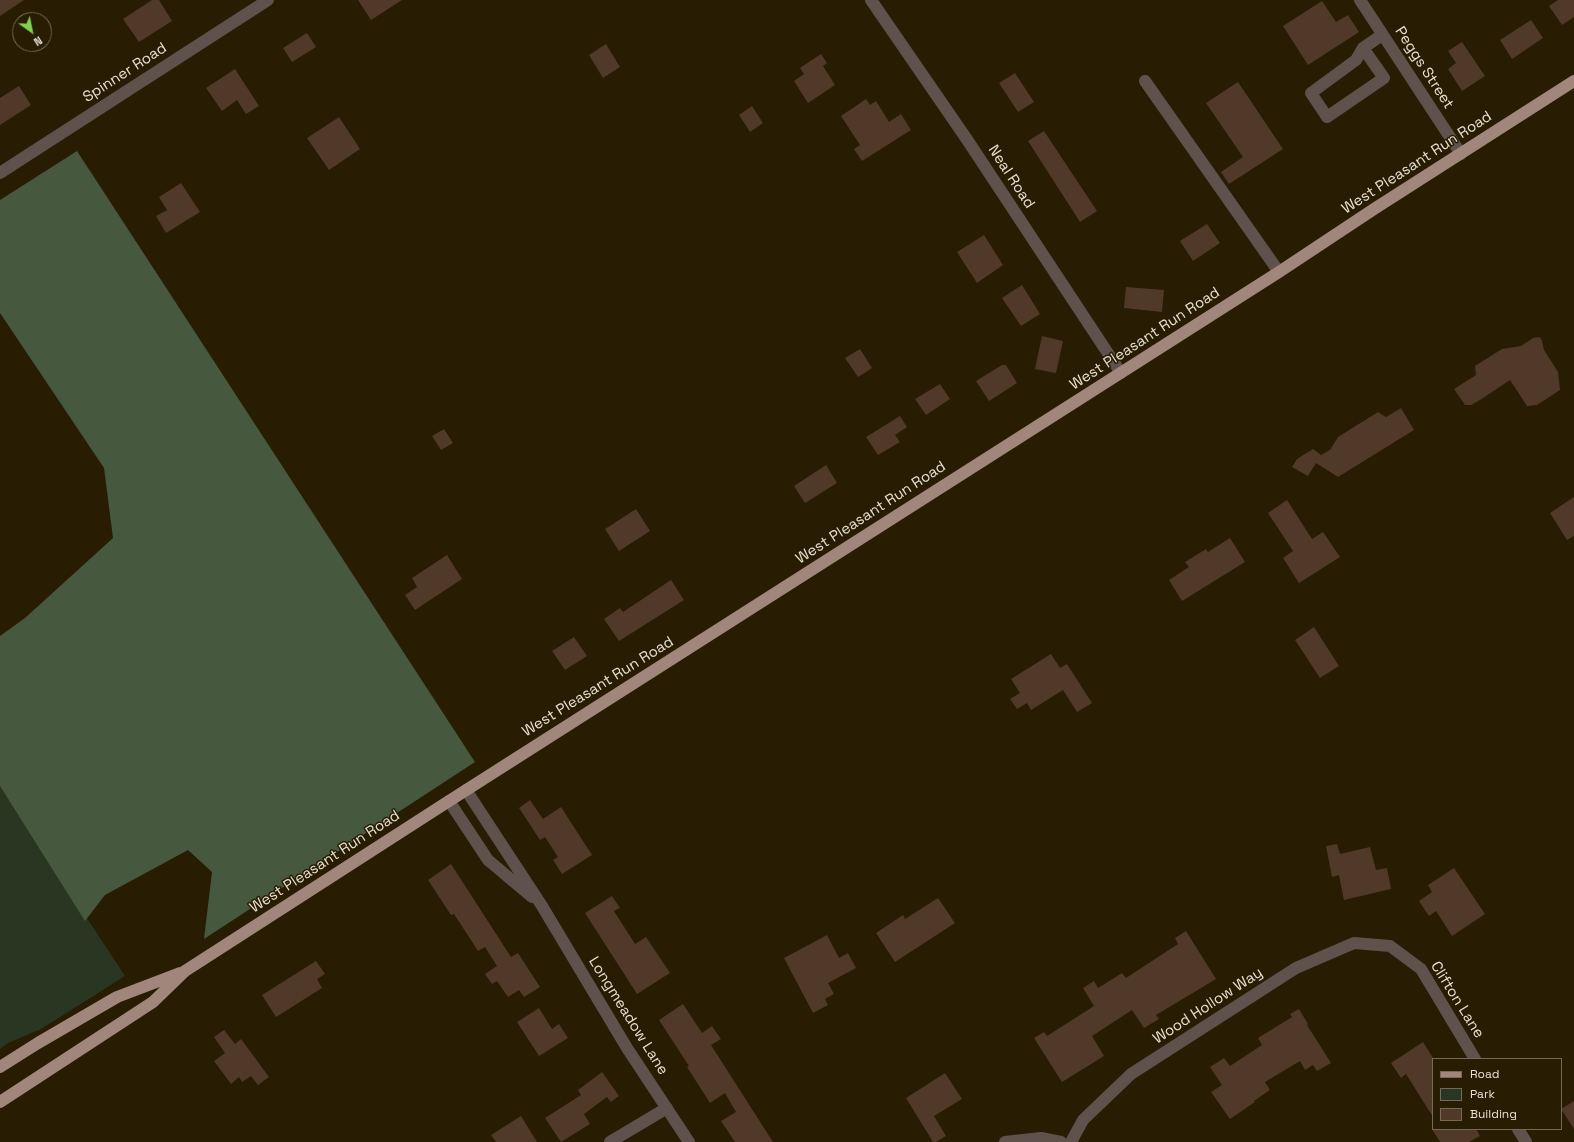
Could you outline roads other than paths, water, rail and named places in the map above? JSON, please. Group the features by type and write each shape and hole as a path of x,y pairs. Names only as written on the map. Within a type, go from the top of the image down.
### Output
{"main road":[{"name":"West Pleasant Run Road","path":"0,1067 117,997 185,971 466,790 1279,272 1374,209 1574,81"},
{"name":"West Pleasant Run Road","path":"0,1102 154,1002 185,971"}],"street":[{"name":"Spinner Road","path":"0,173 268,0"},
{"name":"Neal Road","path":"871,0 912,62 968,141 1121,373"},
{"name":"Peggs Street","path":"1360,0 1461,154"},
{"path":"1363,48 1384,78 1327,117 1311,93 1356,60 1363,48 1382,35"},
{"path":"1145,81 1279,272"},
{"name":"Longmeadow Lane","path":"466,790 542,906 627,1048 689,1142"},
{"name":"Longmeadow Lane","path":"449,801 488,860 542,906"},
{"name":"Wood Hollow Way","path":"1071,1142 1083,1120 1132,1074 1296,968 1354,944 1390,946"},
{"name":"Clifton Lane","path":"1390,946 1421,969 1474,1058"},
{"path":"610,1142 667,1108"},
{"path":"1519,1130 1526,1142"},
{"path":"1005,1142 1041,1138 1061,1142"}]}
